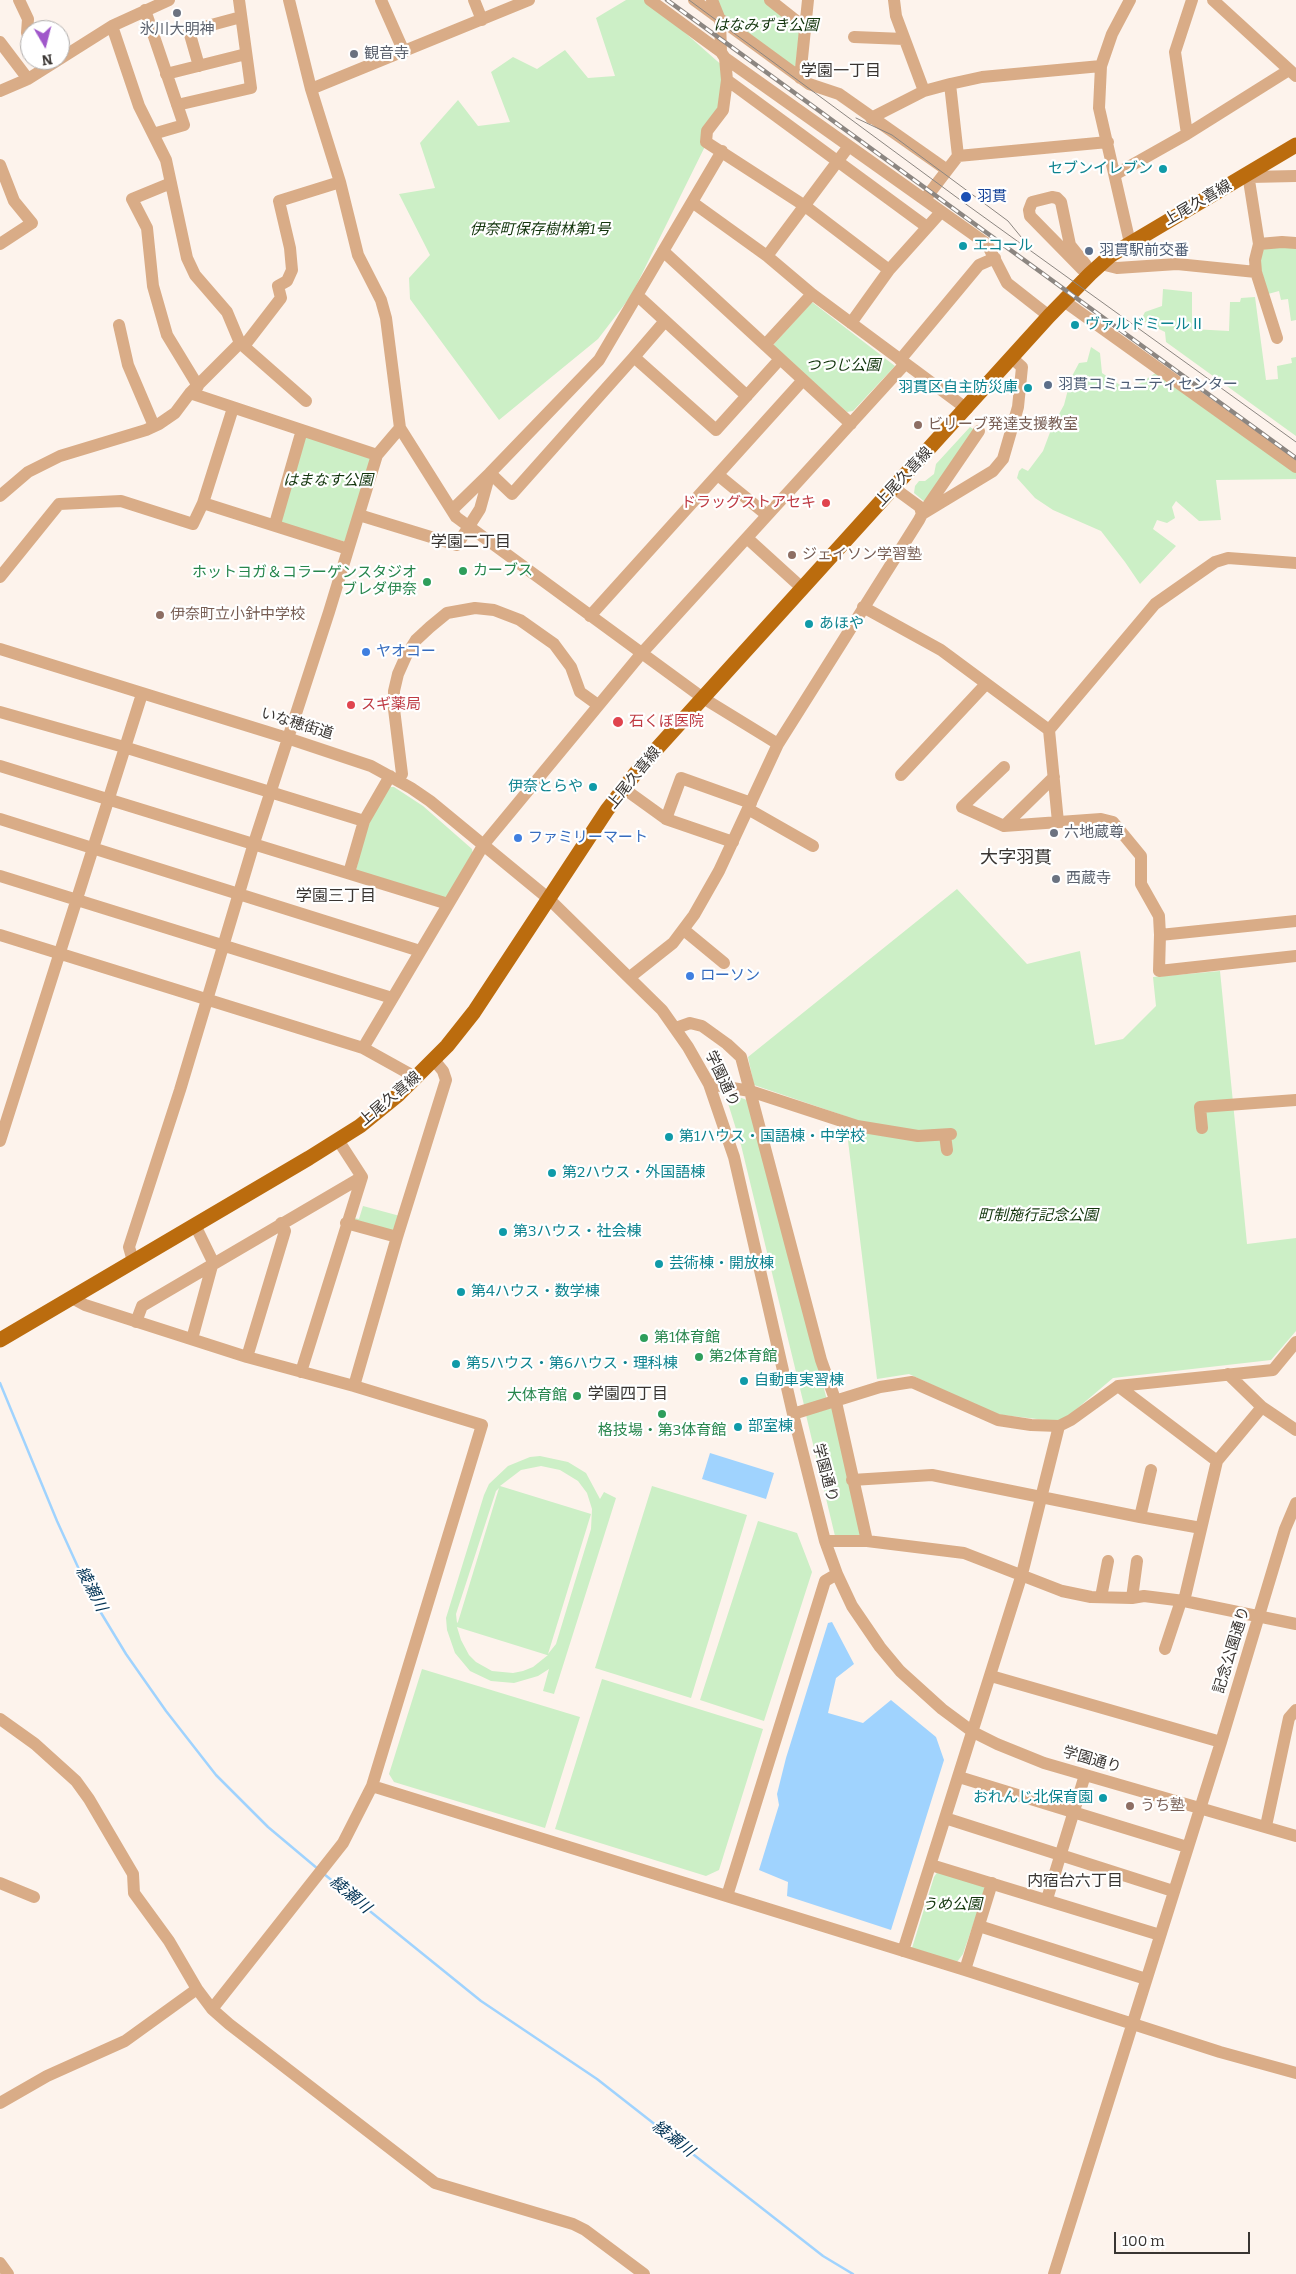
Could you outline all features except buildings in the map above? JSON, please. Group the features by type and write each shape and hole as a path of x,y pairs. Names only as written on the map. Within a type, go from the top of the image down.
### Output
{"main road":[{"name":"上尾久喜線","path":"0,1340 338,1140 379,1112 418,1078 489,991 623,788 1064,300 1095,269 1130,243 1249,175 1296,144"}],"street":[{"path":"19,0 28,20"},
{"path":"70,53 148,6 168,0"},
{"path":"177,105 251,88 239,0"},
{"path":"289,0 311,89 340,182 358,255 381,300 386,318 400,428 456,517 703,698 778,744"},
{"path":"381,0 404,52"},
{"path":"474,0 482,20"},
{"path":"311,89 529,0"},
{"path":"650,0 723,55 987,244 1007,283 1050,316"},
{"path":"694,0 808,84 840,94 871,118 947,170"},
{"path":"712,0 720,20 727,80 723,110 707,131 706,142 805,206 889,270"},
{"path":"770,0 804,27"},
{"path":"800,78 808,0"},
{"path":"894,0 896,16 924,91"},
{"path":"1130,0 1112,34 1101,66 1099,108 1116,174 1130,243"},
{"path":"1187,134 1175,52 1192,0"},
{"path":"1116,174 1292,73 1213,0"},
{"path":"148,6 166,74 184,125 153,134"},
{"path":"198,66 190,30 241,17"},
{"path":"112,26 139,106 166,160 188,258 195,275 227,312 242,345 306,400"},
{"path":"854,37 904,39"},
{"path":"0,42 28,79"},
{"path":"166,74 246,54"},
{"path":"871,118 924,91 950,84 982,77 1101,66"},
{"path":"0,91 28,79 42,70"},
{"path":"727,80 927,227"},
{"path":"925,199 958,156 950,84"},
{"path":"958,156 1108,142"},
{"path":"767,256 849,146"},
{"path":"452,510 599,360 722,151"},
{"path":"0,165 14,201 32,223 0,244"},
{"path":"1277,338 1256,272 1255,260 1259,244 1249,175 1296,176"},
{"path":"0,496 28,472 60,456 146,430 175,413 194,390 242,345 281,298 278,286 287,281 292,270 290,248 279,201 340,182"},
{"path":"171,183 132,199 147,228 153,286 167,335 194,390 233,408 377,455"},
{"path":"1095,269 1086,265 1072,249 1062,202 1052,197 1038,200 1030,205 1030,216 1082,269 1095,269 1117,268 1177,264 1256,272"},
{"path":"692,202 767,256 812,294 967,409"},
{"path":"850,323 889,270 941,212"},
{"path":"1045,232 1055,232 1067,228"},
{"path":"1259,244 1296,243"},
{"path":"663,251 851,424"},
{"path":"363,1048 484,844 642,654 851,424 979,266 994,258"},
{"path":"765,345 812,294"},
{"path":"638,296 748,396"},
{"path":"1064,300 1296,468"},
{"path":"490,472 512,494 665,321"},
{"path":"119,325 128,365 154,426"},
{"path":"634,358 716,430 780,359"},
{"path":"922,514 993,472 1003,459 1018,400 1022,367 1013,358"},
{"path":"590,616 803,380"},
{"path":"0,577 59,504 121,501 193,524 203,502 233,408"},
{"path":"133,1261 129,1247 180,1090 238,894 377,455 400,428"},
{"path":"275,524 302,430"},
{"path":"630,977 658,956 684,930 707,894 778,744 922,514 979,431"},
{"path":"359,515 457,545 480,509 490,472"},
{"path":"718,475 768,515"},
{"path":"894,488 920,507 922,514"},
{"path":"203,502 348,548"},
{"path":"747,538 802,588"},
{"path":"1058,822 1049,730 1156,604 1215,562 1228,558 1296,563"},
{"path":"863,607 941,650 1049,730"},
{"path":"348,873 364,822 396,775 394,692 398,674 416,640 447,613 475,608 494,610 520,620 554,644 570,667 580,692 598,705"},
{"name":"いな穂街道","path":"0,649 287,738 396,775 484,844 549,899"},
{"path":"901,775 986,684"},
{"path":"0,1141 142,694"},
{"path":"0,712 124,747 364,822"},
{"path":"0,766 448,904"},
{"path":"1004,767 962,807 1004,826 1101,819 1113,822 1141,856 1141,884 1159,916 1159,971 1296,956"},
{"path":"1004,826 1054,777"},
{"path":"666,818 681,778 749,806 813,846"},
{"path":"623,788 666,818 732,842"},
{"path":"0,819 420,951"},
{"path":"0,876 392,998"},
{"name":"学園通り","path":"549,899 630,977 676,1028 709,1084 734,1157 793,1414 826,1541 837,1574 864,1625 900,1671 942,1709 973,1732 1019,1753 1085,1775 1296,1836"},
{"path":"1160,935 1296,921"},
{"path":"684,930 724,963"},
{"path":"0,935 363,1048 418,1078"},
{"path":"676,1028 690,1023 702,1026 741,1057 820,1360 836,1402 852,1480 868,1541"},
{"path":"354,1386 397,1237 446,1080 445,1074 434,1060"},
{"path":"709,1084 750,1090 857,1126 918,1136 948,1135 947,1150"},
{"path":"1202,1128 1200,1107 1296,1100"},
{"path":"338,1140 362,1177"},
{"path":"301,1372 346,1223 362,1177"},
{"path":"136,1322 142,1306 214,1262 362,1177"},
{"path":"247,1357 286,1231 281,1223"},
{"path":"346,1223 397,1237"},
{"path":"192,1339 214,1262 195,1225"},
{"path":"72,1298 85,1305 247,1357 354,1386 482,1425 372,1786 343,1842 212,2008"},
{"path":"793,1414 880,1387 912,1382 998,1420 1031,1426 1059,1426 1071,1420 1118,1386 1273,1370 1296,1342"},
{"path":"1228,1374 1262,1407 1296,1430"},
{"path":"1118,1386 1217,1461"},
{"path":"1165,1649 1183,1601 1217,1461 1262,1407"},
{"path":"903,1951 1022,1574 1059,1426"},
{"path":"1140,1518 1151,1470"},
{"path":"852,1480 932,1475 1140,1518 1201,1528"},
{"name":"記念公園通り","path":"1054,2274 1221,1742 1285,1529 1296,1503"},
{"path":"826,1541 868,1541 964,1553 1062,1591 1091,1597 1132,1598 1144,1596 1183,1601 1259,1618 1296,1624"},
{"path":"1132,1598 1138,1561"},
{"path":"1101,1597 1108,1562"},
{"path":"727,1896 825,1581 837,1574"},
{"path":"991,1676 1221,1742"},
{"path":"1266,1826 1289,1718 1296,1710"},
{"path":"0,1719 48,1756 76,1782 89,1799 133,1874 134,1893 169,1942 197,1989 212,2008 435,2183 573,2224 585,2230 644,2274"},
{"path":"1047,1899 1085,1775"},
{"path":"958,1777 1187,1847"},
{"path":"372,1786 965,1970 1220,2052 1296,2073"},
{"path":"945,1818 1173,1891"},
{"path":"931,1865 1160,1935"},
{"path":"0,1883 34,1897"},
{"path":"965,1970 992,1883"},
{"path":"979,1926 1146,1979"},
{"path":"0,2103 47,2076 125,2040 197,1989"},
{"path":"0,2263 8,2274"}],"green space":[{"name":"伊奈町保存樹林第1号","path":"626,0 648,0 725,68 723,110 631,296 598,339 499,420 410,299 409,278 430,255 399,194 435,188 420,143 458,100 478,126 510,122 491,72 513,57 537,69 565,50 588,78 615,76 596,18"},
{"name":"はなみずき公園","path":"717,0 764,0 800,26 795,71 724,21"},
{"path":"1296,246 1296,320 1291,321 1288,299 1281,300 1279,291 1268,294 1258,258 1261,247"},
{"path":"1163,289 1192,292 1192,329 1229,331 1230,302 1240,302 1241,298 1255,297 1266,380 1278,379 1277,366 1292,363 1291,358 1296,357 1296,436 1166,342 1165,332 1141,320 1145,312 1162,306"},
{"name":"つつじ公園","path":"812,302 895,366 853,411 847,412 774,347 774,344"},
{"path":"1091,347 1100,353 1102,373 1129,391 1157,372 1296,471 1296,479 1216,480 1221,520 1199,521 1176,501 1172,507 1175,518 1167,523 1157,520 1153,529 1176,546 1140,584 1101,531 1053,510 1035,498 1017,478 1019,471 1022,468 1028,471 1043,451 1052,427 1064,405 1071,378 1079,363 1087,362"},
{"path":"970,427 976,431 926,503 914,493 915,486 919,481 925,481 934,474 936,464"},
{"name":"はまなす公園","path":"307,437 370,457 371,462 346,542 281,523 302,440"},
{"path":"389,787 394,787 423,806 472,849 473,854 449,897 443,898 356,871 367,821"},
{"name":"町制施行記念公園","path":"957,889 1027,964 1080,951 1095,1045 1123,1039 1156,1006 1153,977 1220,971 1247,1244 1296,1238 1296,1331 1271,1360 1113,1378 1066,1418 1054,1421 994,1414 909,1374 877,1379 845,1116 754,1085 748,1057"},
{"path":"733,1095 747,1100 827,1400 804,1405 741,1145 727,1100"},
{"path":"363,1206 400,1216 395,1231 354,1221 354,1218 359,1219"},
{"path":"832,1407 861,1536 835,1536 806,1415"},
{"path":"540,1456 568,1462 586,1473 600,1499 604,1492 616,1498 554,1694 543,1691 549,1669 538,1676 514,1683 491,1681 470,1671 455,1653 447,1630 446,1618 489,1484 508,1466 530,1457","holes":["541,1466 560,1470 578,1481 587,1493 592,1509 591,1529 556,1644 548,1654 591,1514 500,1486 521,1470","499,1488 458,1622 457,1623 456,1614 496,1491","457,1627 548,1655 533,1667 523,1671 513,1673 492,1671 476,1662 469,1655"]},
{"path":"652,1486 747,1515 691,1698 595,1668"},
{"path":"758,1521 797,1533 812,1572 764,1721 700,1700"},
{"path":"422,1669 580,1717 545,1828 394,1782 389,1774"},
{"path":"602,1679 763,1729 719,1870 706,1876 555,1829"},
{"name":"うめ公園","path":"938,1871 983,1885 985,1890 963,1954 957,1962 912,1948 934,1877"}],"water":[{"path":"710,1453 774,1473 766,1499 702,1479"},
{"path":"832,1622 854,1664 836,1678 828,1713 863,1723 891,1700 936,1737 944,1760 891,1930 787,1896 788,1882 759,1870 779,1805 777,1794 786,1758 828,1623"}],"waterway":[{"name":"綾瀬川","path":"0,1383 57,1521 92,1598 126,1654 166,1711 216,1775 268,1827 318,1869"},
{"name":"綾瀬川","path":"324,1874 481,2001 597,2079 823,2256 853,2274"}],"tram line":[{"path":"689,0 963,202 1296,442"},
{"path":"856,118 892,135 1008,221 1026,243"}],"railway":[{"path":"667,0 1296,458"}],"place":[{"name":"氷川大明神","path":"177,13"},
{"name":"観音寺","path":"354,54"},
{"name":"セブンイレブン","path":"1163,169"},
{"name":"羽貫","path":"966,197"},
{"name":"エコール","path":"963,246"},
{"name":"羽貫駅前交番","path":"1089,251"},
{"name":"ヴァルドミールⅡ","path":"1075,325"},
{"name":"羽貫コミュニティセンター","path":"1048,385"},
{"name":"羽貫区自主防災庫","path":"1028,388"},
{"name":"ビリーブ発達支援教室","path":"918,425"},
{"name":"ドラッグストアセキ","path":"826,503"},
{"name":"ジェイソン学習塾","path":"792,555"},
{"name":"カーブス","path":"463,571"},
{"name":"ホットヨガ＆コラーゲンスタジオ ブレダ伊奈","path":"427,582"},
{"name":"伊奈町立小針中学校","path":"160,615"},
{"name":"あほや","path":"809,624"},
{"name":"ヤオコー","path":"366,652"},
{"name":"スギ薬局","path":"351,705"},
{"name":"石くぼ医院","path":"618,722"},
{"name":"伊奈とらや","path":"593,787"},
{"name":"六地蔵尊","path":"1054,833"},
{"name":"ファミリーマート","path":"518,838"},
{"name":"西蔵寺","path":"1056,879"},
{"name":"ローソン","path":"690,976"},
{"name":"第1ハウス・国語棟・中学校","path":"669,1137"},
{"name":"第2ハウス・外国語棟","path":"552,1173"},
{"name":"第3ハウス・社会棟","path":"503,1232"},
{"name":"芸術棟・開放棟","path":"659,1264"},
{"name":"第4ハウス・数学棟","path":"461,1292"},
{"name":"第1体育館","path":"644,1338"},
{"name":"第2体育館","path":"699,1357"},
{"name":"第5ハウス・第6ハウス・理科棟","path":"456,1364"},
{"name":"自動車実習棟","path":"744,1381"},
{"name":"大体育館","path":"577,1396"},
{"name":"格技場・第3体育館","path":"662,1414"},
{"name":"部室棟","path":"738,1427"},
{"name":"おれんじ北保育園","path":"1103,1798"},
{"name":"うち塾","path":"1130,1806"}],"district":[{"name":"学園一丁目","path":"841,72"},
{"name":"学園二丁目","path":"471,543"},
{"name":"大字羽貫","path":"1016,858"},
{"name":"学園三丁目","path":"336,897"},
{"name":"学園四丁目","path":"628,1395"},
{"name":"内宿台六丁目","path":"1075,1882"}]}
